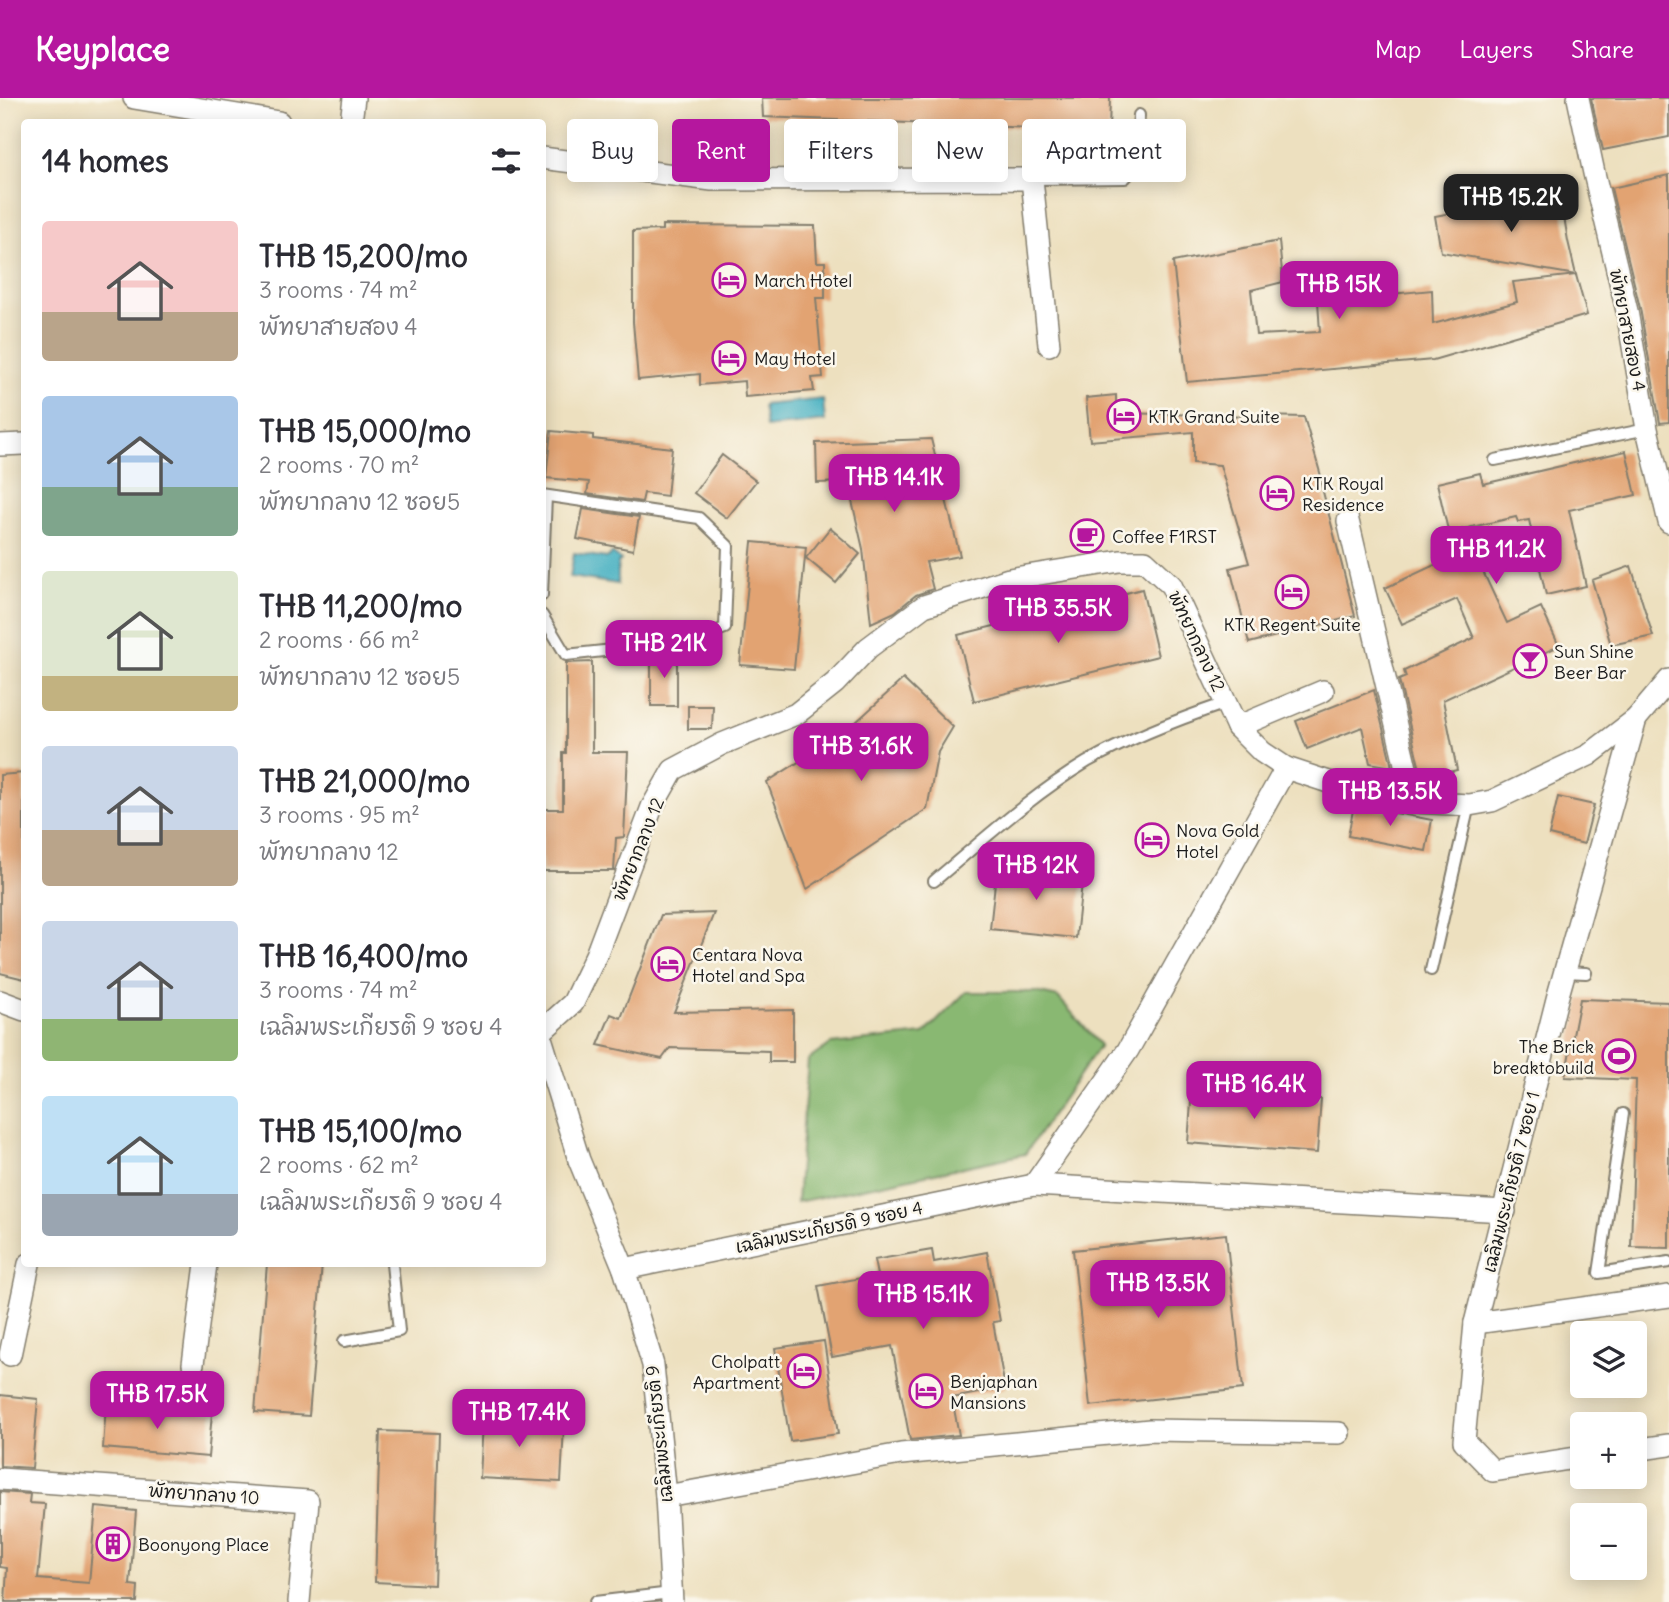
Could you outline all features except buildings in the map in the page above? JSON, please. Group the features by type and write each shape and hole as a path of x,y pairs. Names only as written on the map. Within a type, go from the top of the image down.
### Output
{"street":[{"path":"134,98 261,119"},
{"path":"351,119 354,98"},
{"name":"พัทยาสายสอง 4","path":"1578,98 1627,311 1647,429 1669,522"},
{"path":"546,159 712,180 1022,179"},
{"path":"1032,182 1049,345"},
{"path":"0,444 21,444"},
{"path":"1348,521 1414,802"},
{"name":"พัทยากลาง 12","path":"546,1027 573,1003 596,955 652,807 673,771 722,744 796,714 835,683 868,648 924,606 1009,579 1120,561 1145,561 1171,585 1237,727 1262,752 1286,768 1347,788 1414,802 1469,804 1492,801 1589,755 1636,719 1669,680"},
{"path":"1237,727 1323,691"},
{"name":"เฉลิมพระเกียรติ 7 ซอย 1","path":"1570,1459 1493,1471 1464,1441 1475,1323 1564,972 1636,719"},
{"path":"1034,1185 1128,1050 1286,768"},
{"path":"0,1001 21,1009"},
{"name":"เฉลิมพระเกียรติ 9","path":"546,1054 579,1160 624,1269 653,1365 666,1496 671,1598"},
{"name":"เฉลิมพระเกียรติ 9 ซอย 4","path":"624,1269 1034,1185 1505,1211"},
{"path":"10,1355 28,1267"},
{"path":"192,1364 206,1267"},
{"path":"1475,1323 1669,1296"},
{"path":"666,1496 901,1454 1150,1430 1339,1433"},
{"path":"1647,1448 1669,1445"},
{"name":"พัทยากลาง 10","path":"0,1479 308,1501 299,1602"}],"lane":[{"path":"1139,115 1139,119"},
{"path":"1495,460 1647,429"},
{"path":"546,496 699,518 728,546 724,628 688,642 566,655 546,622"},
{"path":"934,881 1028,803 1088,761 1157,728 1226,703"},
{"path":"1431,970 1469,804"},
{"path":"1564,972 1586,973"},
{"path":"1623,1114 1599,1272 1669,1262"},
{"path":"344,1341 399,1331 392,1267"},
{"path":"595,1602 671,1598"}],"green space":[{"path":"966,992 1035,992 1058,997 1100,1045 1025,1154 797,1202 808,1060 831,1044 924,1034"}],"water":[{"path":"823,399 825,421 766,427 763,405"},
{"path":"574,553 607,558 612,553 621,560 618,563 618,584 570,577"}],"place":[{"name":"March Hotel","path":"729,280"},
{"name":"May Hotel","path":"729,358"},
{"name":"KTK Grand Suite","path":"1124,416"},
{"name":"KTK Royal Residence","path":"1277,493"},
{"name":"Coffee F1RST","path":"1087,536"},
{"name":"KTK Regent Suite","path":"1292,592"},
{"name":"Sun Shine Beer Bar","path":"1530,661"},
{"name":"Nova Gold Hotel","path":"1152,840"},
{"name":"Centara Nova Hotel and Spa","path":"668,964"},
{"name":"The Brick breaktobuild","path":"1619,1056"},
{"name":"Cholpatt Apartment","path":"804,1371"},
{"name":"Benjaphan Mansions","path":"926,1391"},
{"name":"Boonyong Place","path":"113,1544"}]}
